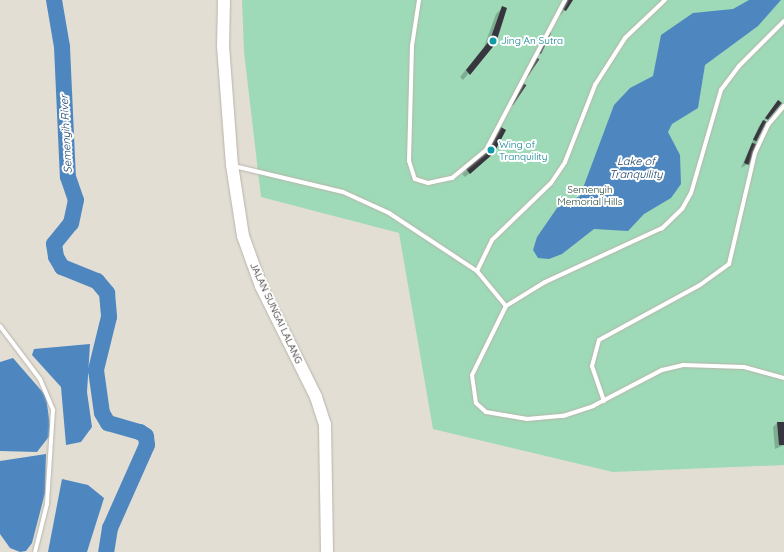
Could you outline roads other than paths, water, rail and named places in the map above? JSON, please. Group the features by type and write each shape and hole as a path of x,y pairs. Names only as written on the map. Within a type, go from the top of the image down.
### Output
{"street":[{"name":"JALAN SUNGAI LALANG","path":"224,0 223,46 232,165 248,253 325,424 327,552"}],"lane":[{"path":"419,0 412,46 409,161 415,179 428,183 452,178 486,150 565,0"},
{"path":"477,270 492,240 551,183 565,162 596,85 625,38 665,0"},
{"path":"784,21 739,66 721,90 691,193 682,209 662,228 545,282 506,306 472,375 476,403 493,414 527,419 562,416 604,401 662,370 683,365 744,368 784,378"},
{"path":"604,401 592,366 599,340 637,316 700,285 729,264 755,153 768,125 784,106"},
{"path":"232,165 359,199 389,213 477,270 506,306"},
{"path":"0,326 40,380 53,410 47,504 35,552"}],"water":[{"name":"Lake of Tranquility","path":"749,0 781,0 758,26 705,65 698,108 672,124 668,132 680,155 681,184 671,198 644,214 628,231 594,229 562,254 549,259 538,258 533,250 537,237 557,208 580,196 614,105 630,88 653,76 661,35 693,13 733,9"},
{"path":"90,344 87,392 92,427 81,442 66,445 61,387 32,355 34,349"},
{"path":"13,358 46,396 51,434 37,452 0,451 0,362"},
{"path":"46,454 45,493 32,543 26,551 20,552 10,548 0,534 0,461"},
{"path":"62,479 88,485 104,498 87,552 48,552"}],"waterway":[{"name":"Semenyih River","path":"54,0 62,47 68,177 76,200 71,223 54,244 56,257 62,267 97,281 107,293 109,317 96,370 102,413 108,423 140,432 146,436 147,445 110,528 106,552"}],"place":[{"name":"Jing An Sutra","path":"493,41"},
{"name":"Wing of Tranquility","path":"491,150"}],"park label":[{"name":"Semenyih Memorial Hills","path":"590,194"}]}
